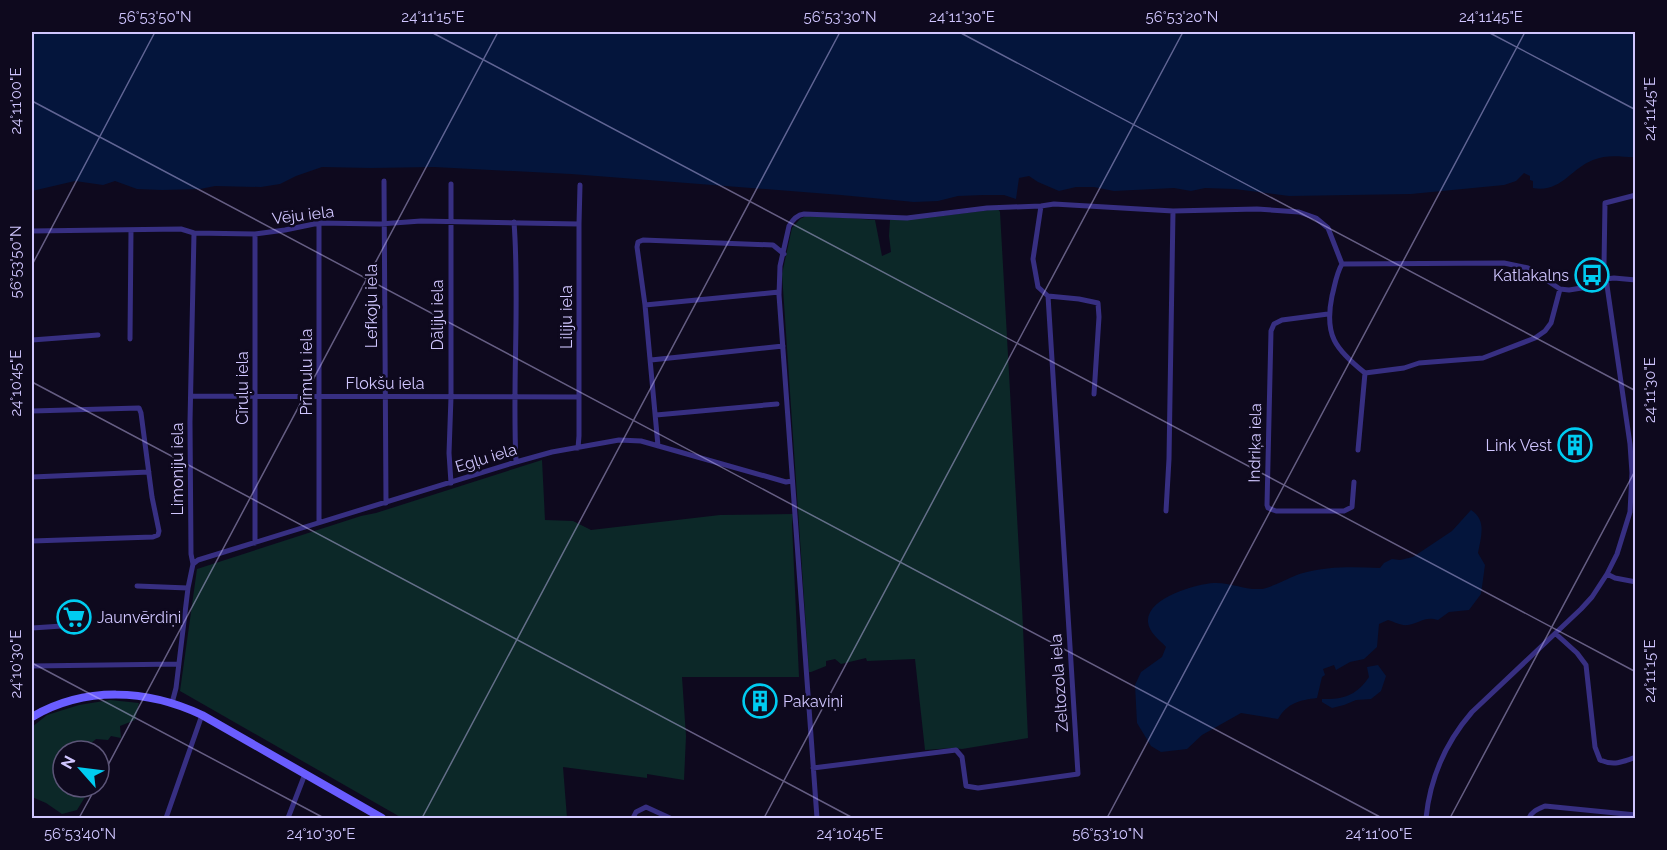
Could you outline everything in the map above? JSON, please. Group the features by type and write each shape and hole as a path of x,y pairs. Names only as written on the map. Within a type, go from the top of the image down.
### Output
{"main road":[{"path":"32,715 55,705 88,697 122,693 172,703 202,715 382,819"}],"street":[{"name":"Lefkoju iela","path":"384,181 386,503"},
{"name":"Dāliju iela","path":"451,184 449,453 451,483"},
{"name":"Liliju iela","path":"578,448 580,185"},
{"path":"1426,819 1431,789 1437,771 1462,723 1592,597 1617,554 1630,513 1632,473 1630,444 1604,265 1605,203 1635,195"},
{"path":"817,819 779,292 779,277 792,220 798,215 814,213 907,218 987,208 1066,204 1173,211 1283,209 1316,218 1328,228 1342,264"},
{"path":"1041,206 1033,259 1038,287 1048,296 1098,303 1094,394"},
{"path":"1166,511 1170,418 1173,211"},
{"name":"Vēju iela","path":"32,231 182,229 194,233 255,234 319,223 384,224 451,221 579,224"},
{"path":"514,222 516,462"},
{"name":"Prīmulu iela","path":"319,223 319,522"},
{"path":"130,339 131,230"},
{"name":"Limoniju iela","path":"172,703 193,564 191,396 194,233"},
{"name":"Cīruļu iela","path":"255,234 255,543"},
{"path":"658,446 638,242 642,240 773,245 784,254"},
{"path":"1342,264 1515,264 1533,270 1560,289 1569,290 1607,282 1614,278 1635,280"},
{"path":"1342,264 1337,273 1328,314 1330,327 1335,345 1365,373 1404,368 1419,363 1483,358 1535,338 1551,323 1560,289"},
{"path":"645,305 779,292"},
{"name":"Zeltozola iela","path":"813,768 956,750 962,757 966,786 978,788 1078,774 1048,296"},
{"name":"Indriķa iela","path":"1328,314 1282,320 1274,324 1271,331 1267,505 1268,508 1276,511 1344,511 1352,507 1354,482"},
{"path":"32,340 98,335"},
{"path":"651,360 783,346"},
{"path":"1358,450 1365,373"},
{"name":"Flokšu iela","path":"191,396 579,397"},
{"path":"656,415 777,404"},
{"path":"32,411 139,408 159,531 158,535 153,537 32,541"},
{"name":"Egļu iela","path":"193,564 198,560 516,462 627,439 792,482"},
{"path":"32,477 149,472"},
{"path":"1607,574 1635,582"},
{"path":"137,586 188,588"},
{"path":"32,628 62,626"},
{"path":"1556,634 1577,653 1586,665 1595,747 1600,760 1609,764 1619,764 1635,757"},
{"path":"32,666 179,664"},
{"path":"166,819 202,715"},
{"path":"288,819 305,774"},
{"path":"1529,819 1535,810 1545,806 1635,815"},
{"path":"633,819 636,812 646,807 670,819"}],"green space":[{"path":"998,209 1000,212 1028,738 962,749 925,750 915,659 867,661 866,658 841,664 835,659 826,661 826,666 809,672 782,274 792,228 800,219 808,215 875,220 882,256 891,252 890,220"},
{"path":"542,460 545,520 573,521 591,530 720,515 793,514 799,677 682,677 686,736 684,780 647,774 647,778 563,767 567,818 402,818 180,691 197,569"},
{"path":"110,700 139,703 135,720 120,726 121,738 111,736 109,739 51,739 51,799 84,799 77,810 62,814 32,797 32,727 47,715 79,705"}],"water":[{"path":"32,32 1635,32 1635,157 1598,158 1585,164 1558,184 1543,189 1533,188 1530,176 1524,173 1516,181 1504,185 1411,194 1289,196 1235,189 1205,188 1191,191 1174,188 1114,191 1094,187 1076,187 1059,191 1029,176 1019,178 1016,199 1004,195 983,195 914,202 571,174 434,167 322,167 280,184 261,187 215,186 200,189 162,190 137,189 115,181 103,185 75,181 32,191"},
{"path":"1471,510 1481,524 1478,553 1485,565 1481,594 1469,610 1449,612 1438,620 1426,619 1408,625 1388,620 1379,624 1377,647 1364,659 1350,662 1336,670 1334,665 1323,669 1325,675 1322,677 1317,698 1294,703 1278,719 1241,713 1202,735 1187,749 1161,752 1151,746 1137,723 1135,685 1141,672 1162,657 1166,647 1153,633 1148,622 1150,613 1163,599 1185,589 1206,584 1220,583 1260,589 1322,569 1380,568 1392,559 1413,557 1452,531"},
{"path":"1378,665 1386,676 1381,691 1371,699 1356,700 1332,708 1322,702 1322,699 1337,699 1354,692 1369,677 1367,667"}],"place":[{"name":"Katlakalns","path":"1592,275"},
{"name":"Link Vest","path":"1575,445"},
{"name":"Jaunvērdiņi","path":"74,617"},
{"name":"Pakaviņi","path":"760,701"}]}
